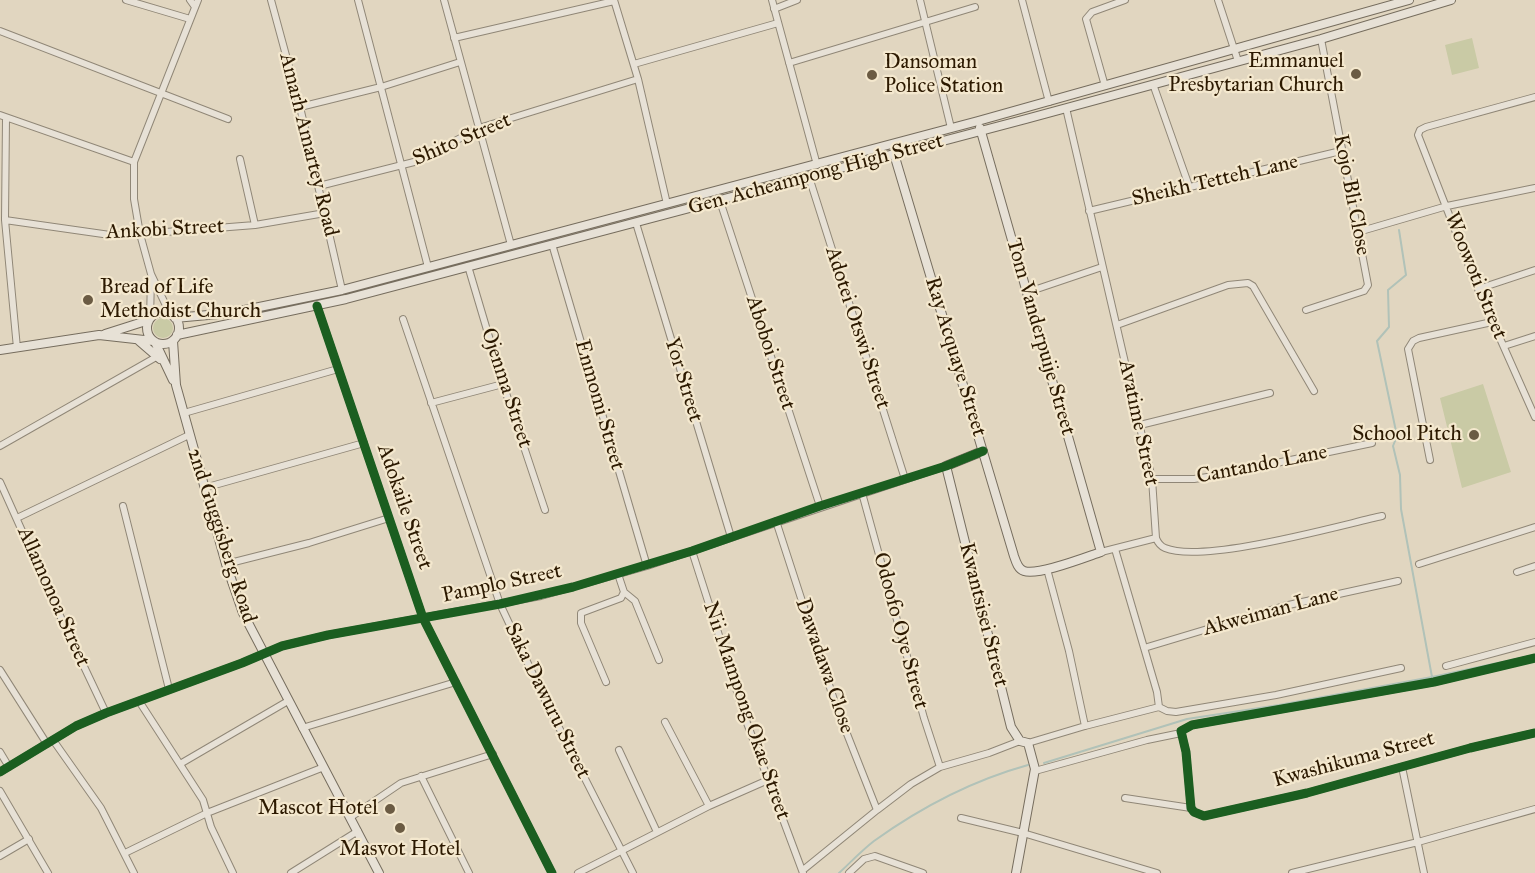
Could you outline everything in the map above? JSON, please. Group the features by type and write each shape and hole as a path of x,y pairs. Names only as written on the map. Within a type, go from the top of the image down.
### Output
{"main road":[{"name":"Gen. Acheampong High Street","path":"172,316 230,313 342,290 978,122 1409,0"},
{"name":"Gen. Acheampong High Street","path":"175,338 192,331 317,306 720,201 1320,39 1451,0"},
{"name":"Tom Vanderpuije Street","path":"978,122 1101,552"},
{"name":"Ray Acquaye Street","path":"894,154 1017,565 1026,572 1047,569 1101,552"},
{"path":"0,350 99,335 150,320 157,314 172,316 178,326 175,338 164,344 136,338 99,335"},
{"path":"150,320 147,329 154,341"},
{"path":"172,355 182,339 192,331"},
{"path":"136,338 158,356 167,367"},
{"name":"2nd Guggisberg Road","path":"175,338 172,355 176,386"},
{"name":"2nd Guggisberg Road","path":"154,341 176,386 226,564 243,613 379,873"},
{"name":"Pamplo Street","path":"946,466 983,451"},
{"name":"Kwantsisei Street","path":"946,466 1011,727 1032,756 1035,770"},
{"path":"1016,873 1035,770"}],"street":[{"path":"126,0 190,19"},
{"path":"172,316 151,274 140,234 134,200 134,162 197,3 190,0"},
{"name":"Amarh Amartey Road","path":"271,0 300,107 342,290"},
{"path":"358,0 428,267"},
{"path":"444,0 511,245"},
{"path":"454,38 614,0 638,79 667,204"},
{"path":"772,0 817,165"},
{"path":"774,9 797,0"},
{"path":"920,0 951,128"},
{"path":"1022,0 1048,102"},
{"path":"1105,86 1087,26 1088,15 1125,0"},
{"path":"1218,0 1238,61"},
{"path":"789,63 975,7"},
{"path":"634,64 778,23"},
{"path":"0,31 228,119"},
{"name":"Kojo Bli Close","path":"1306,310 1367,289 1320,39"},
{"path":"300,107 381,87 460,62"},
{"name":"Shito Street","path":"319,186 418,161 479,128 638,79"},
{"path":"1153,84 1189,186"},
{"name":"Woowoti Street","path":"1535,97 1426,127 1420,130 1418,135 1478,289 1535,417"},
{"name":"Avatime Street","path":"1066,108 1152,479 1156,538"},
{"path":"16,348 5,220 3,116 134,162"},
{"name":"Sheikh Tetteh Lane","path":"1089,211 1341,151"},
{"path":"240,159 255,225"},
{"name":"Adotei Otswi Street","path":"809,177 905,479"},
{"path":"1358,232 1447,206 1535,188"},
{"name":"Aboboi Street","path":"720,201 820,506"},
{"name":"Ankobi Street","path":"5,220 110,235 255,225 325,213"},
{"name":"Yor Street","path":"636,223 731,537"},
{"name":"Enmomi Street","path":"552,244 646,566"},
{"name":"Ojenma Street","path":"468,266 503,384 545,510"},
{"path":"1028,292 1102,267"},
{"path":"1478,289 1535,270"},
{"path":"150,320 151,274"},
{"path":"1117,325 1228,285 1248,283 1253,286 1314,391"},
{"name":"Adokaile Street","path":"317,306 423,618 552,873"},
{"name":"Saka Dawuru Street","path":"403,319 500,604 546,702 633,873"},
{"path":"1430,459 1408,349 1413,341 1419,338 1492,321"},
{"path":"1504,346 1535,336"},
{"path":"0,446 158,356"},
{"path":"184,413 338,369"},
{"path":"431,403 503,384"},
{"path":"1140,425 1270,393"},
{"path":"17,518 189,435"},
{"path":"204,488 364,443"},
{"name":"Cantando Lane","path":"1152,479 1194,479 1214,476 1372,443"},
{"name":"Pamplo Street","path":"0,772 76,726 106,712 292,643 542,596 646,566 820,506 946,466"},
{"name":"Allamonoa Street","path":"0,482 106,712"},
{"name":"Odoofo Oye Street","path":"862,493 924,718 940,767"},
{"path":"123,506 170,689"},
{"path":"1159,707 1115,549 1156,538 1161,546 1176,550 1192,552 1226,549 1382,516"},
{"path":"226,564 309,543 389,518"},
{"name":"Dawadawa Close","path":"776,521 836,706 877,810"},
{"path":"1419,564 1535,527"},
{"name":"Ray Acquaye Street","path":"1101,552 1115,549"},
{"name":"Nii Mampong Okae Street","path":"692,551 768,780 803,872"},
{"path":"1517,572 1535,566"},
{"path":"1047,569 1069,651 1085,726"},
{"path":"618,574 624,592 635,601 660,660"},
{"name":"Akweiman Lane","path":"1144,648 1284,606 1398,581"},
{"path":"606,682 581,623 581,613 621,598 624,592"},
{"path":"1446,666 1535,642"},
{"path":"1035,770 1181,733 1183,729 1196,724 1434,681 1535,658"},
{"path":"803,872 877,810 911,784 940,767 1024,742 1159,707 1176,712 1276,695 1401,668"},
{"path":"0,670 100,808 134,873"},
{"path":"302,728 456,682"},
{"path":"139,701 203,800 211,827 233,873"},
{"path":"180,764 288,701"},
{"path":"665,722 709,806"},
{"path":"1181,733 1186,752 1190,805"},
{"name":"Kwashikuma Street","path":"1125,798 1190,805 1199,815 1204,816 1307,793 1470,748 1535,733"},
{"path":"619,750 657,832"},
{"path":"0,752 9,767"},
{"path":"351,817 393,787 493,754"},
{"path":"125,853 207,813 324,767"},
{"path":"1402,767 1424,873"},
{"path":"421,776 469,873"},
{"path":"578,873 709,806 768,780"},
{"path":"0,790 48,873"},
{"path":"1292,873 1418,842 1535,809"},
{"path":"961,818 1023,833 1157,873"},
{"path":"291,873 358,831"},
{"path":"0,856 29,839"},
{"path":"849,873 864,859 874,856 924,873"}],"green space":[{"path":"1472,38 1479,68 1452,75 1445,45"},
{"path":"163,318 170,321 173,328 170,335 163,338 156,335 153,328 156,321"},
{"name":"School Pitch","path":"1483,384 1511,472 1462,488 1440,398"}],"waterway":[{"path":"1399,230 1406,275 1388,290 1389,327 1377,341 1397,436 1393,446 1400,475 1401,509 1432,677"},
{"path":"1044,763 1187,719 1432,677 1535,655"},
{"path":"839,873 874,841 929,806 968,787 1028,765"}],"cycle path":[{"path":"317,306 423,618 552,873"},
{"path":"0,772 76,726 282,646 328,635 500,604 573,587 692,551 820,506 946,466 983,451"},
{"path":"1535,658 1434,682 1192,725 1181,731 1186,752 1191,808 1194,812 1204,816 1307,793 1470,748 1535,733"}],"place":[{"name":"Emmanuel Presbytarian Church","path":"1356,74"},
{"name":"Dansoman Police Station","path":"872,75"},
{"name":"Bread of Life Methodist Church","path":"88,300"},
{"name":"School Pitch","path":"1474,435"},
{"name":"Mascot Hotel","path":"390,809"},
{"name":"Masvot Hotel","path":"400,828"}]}
